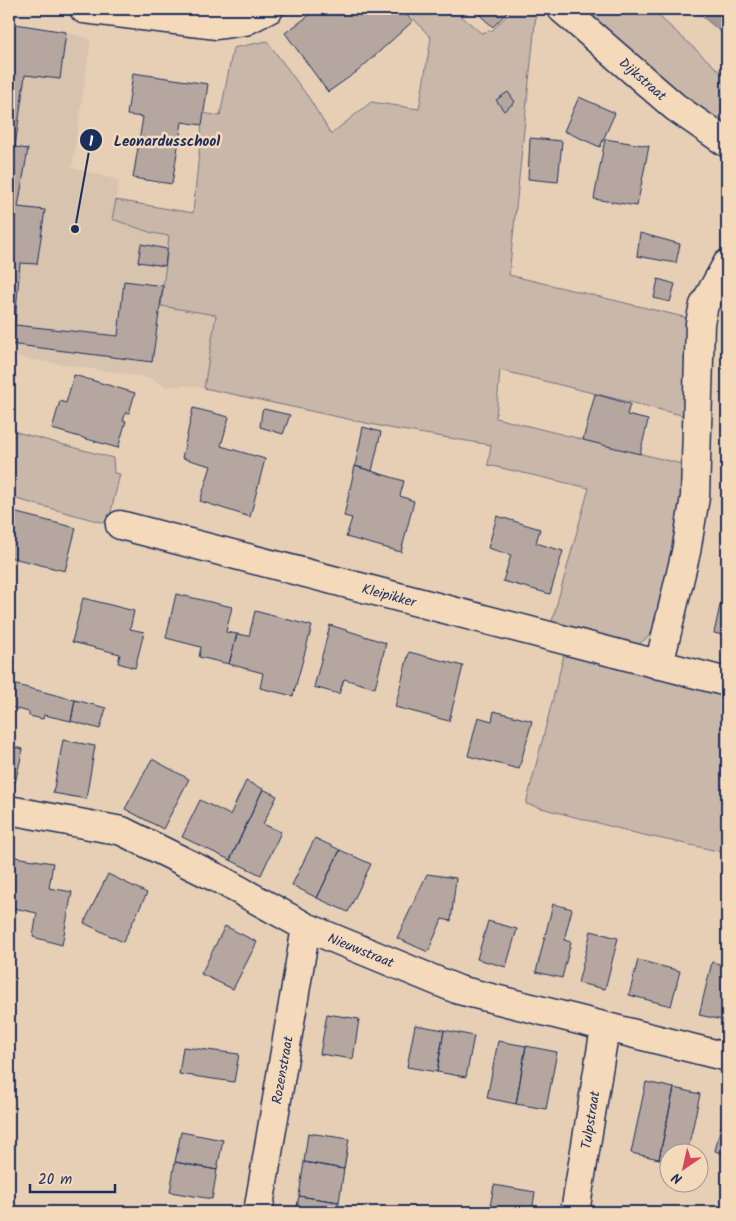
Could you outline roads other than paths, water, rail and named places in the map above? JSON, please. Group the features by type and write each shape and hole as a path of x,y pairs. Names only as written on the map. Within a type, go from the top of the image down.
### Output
{"street":[{"path":"84,9 217,25 245,20 269,9"},
{"name":"Dijkstraat","path":"562,9 676,107 727,143"},
{"path":"659,665 686,552 695,496 700,323 704,305 727,264"},
{"name":"Kleipikker","path":"120,525 727,682"},
{"name":"Nieuwstraat","path":"9,810 122,831 221,880 306,928 459,990 604,1028 727,1057"},
{"name":"Rozenstraat","path":"258,1212 306,928"},
{"name":"Tulpstraat","path":"575,1212 604,1028"}],"place":[{"name":"Leonardusschool","path":"75,229"}]}
